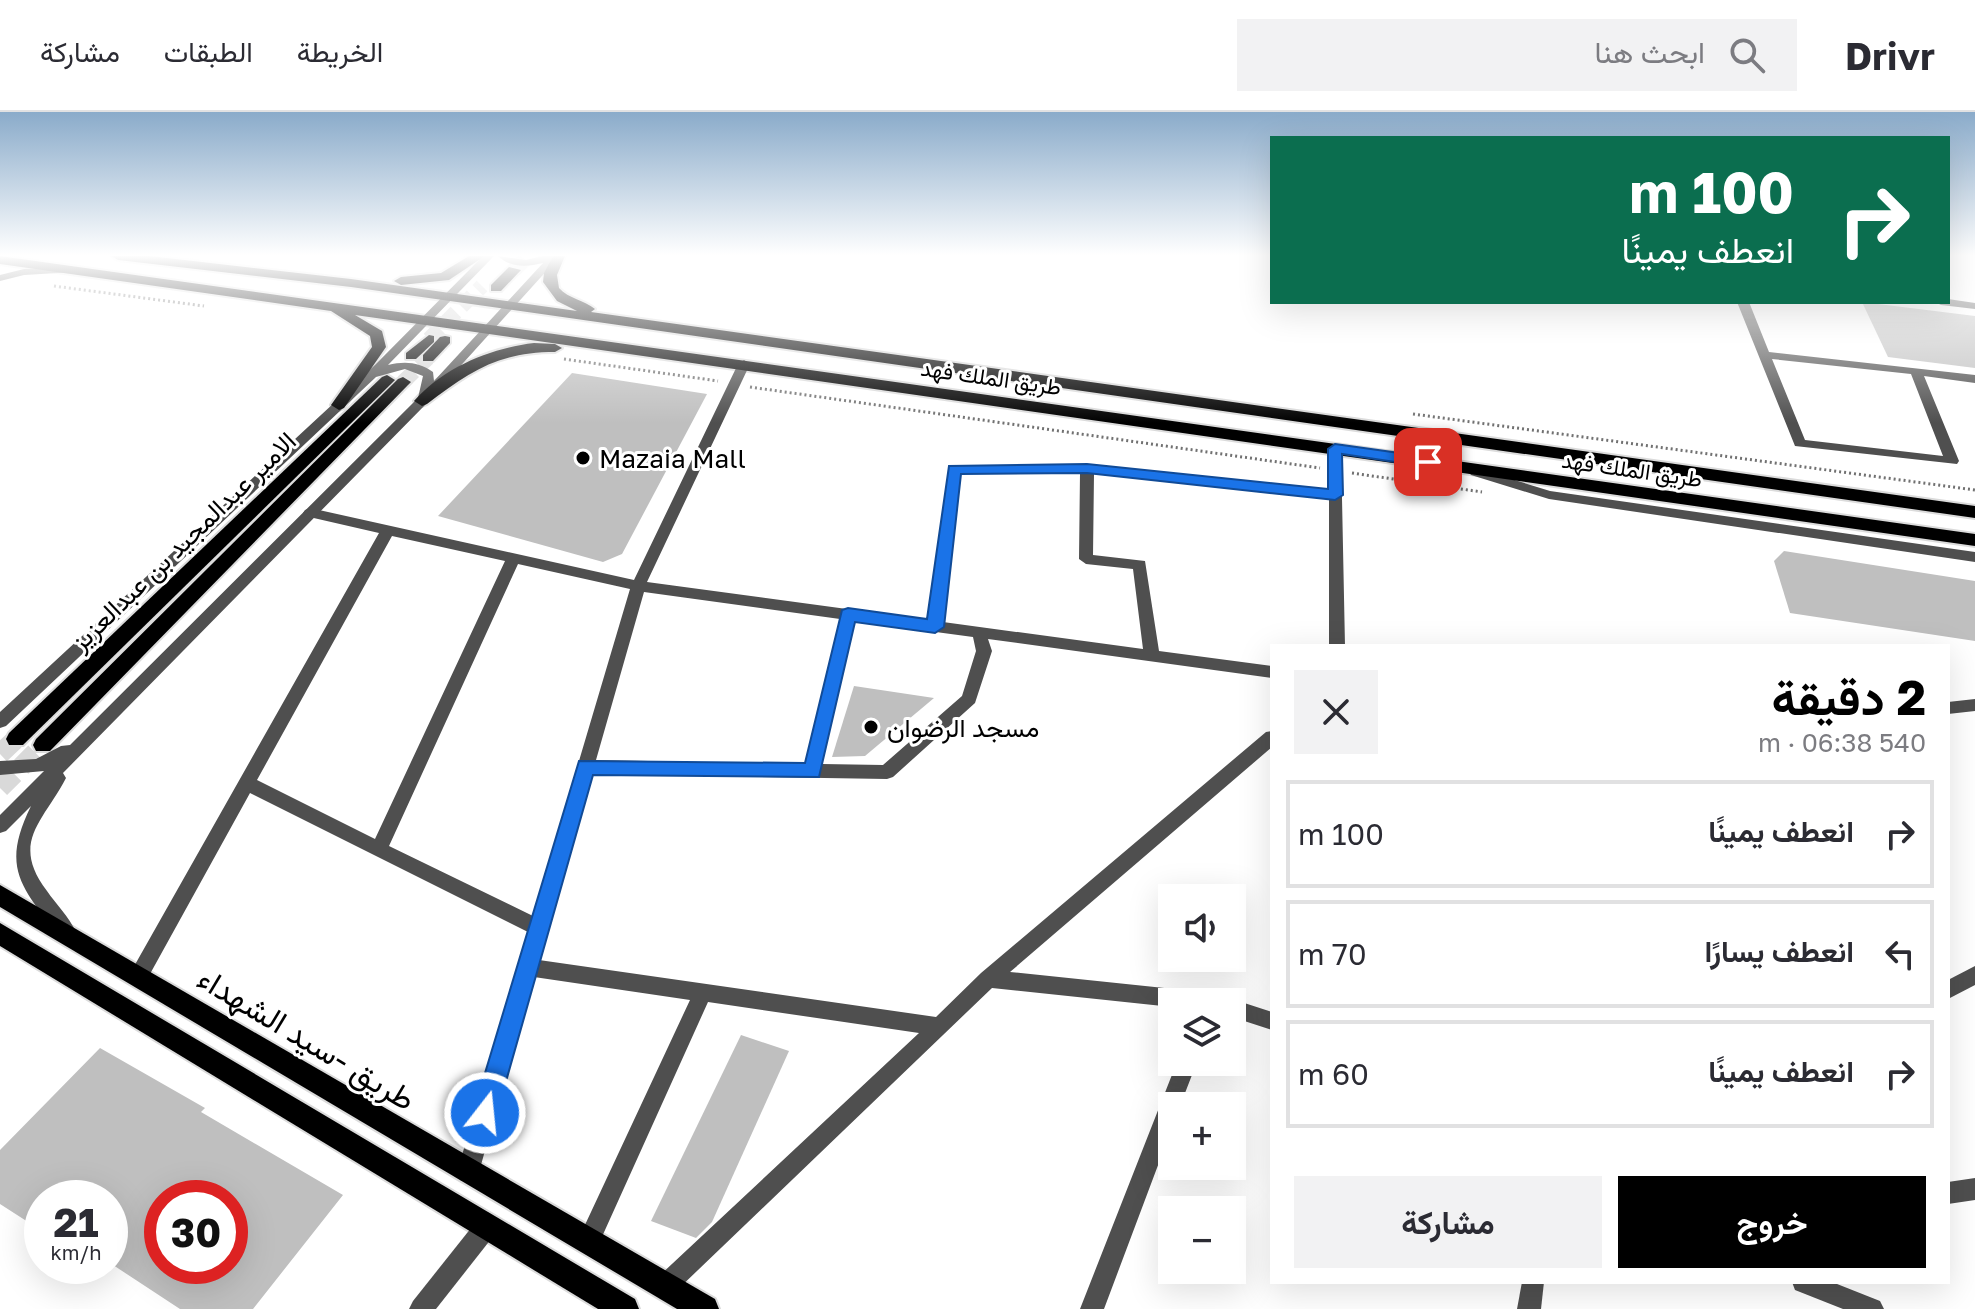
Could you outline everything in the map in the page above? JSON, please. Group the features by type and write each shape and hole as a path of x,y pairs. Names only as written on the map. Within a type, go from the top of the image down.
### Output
{"main road":[{"path":"340,312 377,334 379,347 342,402"},
{"name":"طريق الملك فهد","path":"379,312 1975,540"},
{"name":"طريق الملك فهد","path":"550,312 1975,512"},
{"path":"601,312 710,334"},
{"path":"411,356 429,339"},
{"path":"428,358 445,340"},
{"path":"422,401 482,358 514,348 690,356"},
{"name":"الامير عبدالمجيد بن عبدالعزيز","path":"16,739 395,381 43,745"},
{"name":"طريق -سيد الشهداء","path":"0,895 705,1309"},
{"path":"0,934 625,1309"}],"street":[{"path":"0,722 342,402 434,312"},
{"path":"0,826 422,401 502,312"},
{"path":"1747,312 1800,443 1952,461 1916,371"},
{"path":"1764,355 1975,379"},
{"path":"468,1172 638,586 744,364"},
{"path":"342,402 390,367 407,365 423,369 429,375 422,401"},
{"path":"1335,449 1337,644"},
{"path":"1460,466 1549,495 1975,557"},
{"path":"935,627 954,469 1087,469 1335,495"},
{"path":"1087,469 1086,559 1140,565 1152,656"},
{"path":"310,513 638,586 1270,672"},
{"path":"138,977 388,530"},
{"path":"379,849 514,558"},
{"path":"812,771 848,615"},
{"path":"586,767 887,772 969,699 984,651 979,632"},
{"path":"1950,708 1975,705"},
{"path":"665,1286 988,979 1270,739"},
{"path":"0,768 38,766 82,743"},
{"path":"71,937 23,874 18,851 26,827 82,743"},
{"path":"246,783 539,928"},
{"path":"0,947 43,959"},
{"path":"528,967 940,1027"},
{"path":"1950,989 1975,975"},
{"path":"988,979 1158,997"},
{"path":"588,1242 703,992"},
{"path":"1246,1013 1270,1020"},
{"path":"1092,1309 1182,1076"},
{"path":"1950,1193 1975,1189"},
{"path":"421,1309 487,1226"},
{"path":"1529,1309 1533,1284"},
{"path":"1813,1284 1872,1309"}],"path":[{"path":"558,358 1493,493"}],"building":[{"path":"1867,312 1942,312 1975,316 1975,368 1888,357"},
{"name":"Mazaia Mall","path":"572,373 707,394 622,554 603,562 438,516"},
{"path":"1784,551 1975,581 1975,641 1790,613 1774,561"},
{"name":"مسجد الرضوان","path":"854,686 934,698 865,756 832,757"},
{"path":"741,1035 789,1051 712,1222 696,1238 651,1221"},
{"path":"100,1048 205,1108 201,1112 343,1195 253,1309 180,1309 128,1275 128,1180 24,1180 24,1219 0,1204 0,1150"}],"tunnel":[{"path":"429,339 456,312"},
{"path":"403,382 428,358"},
{"path":"0,754 16,739"},
{"path":"0,788 43,745"}],"place":[{"name":"Mazaia Mall","path":"583,458"},
{"name":"مسجد الرضوان","path":"871,727"}],"route":[{"path":"485,1113 586,767 812,771 848,615 935,627 954,469 1087,469 1335,495 1335,449 1428,462"}]}
